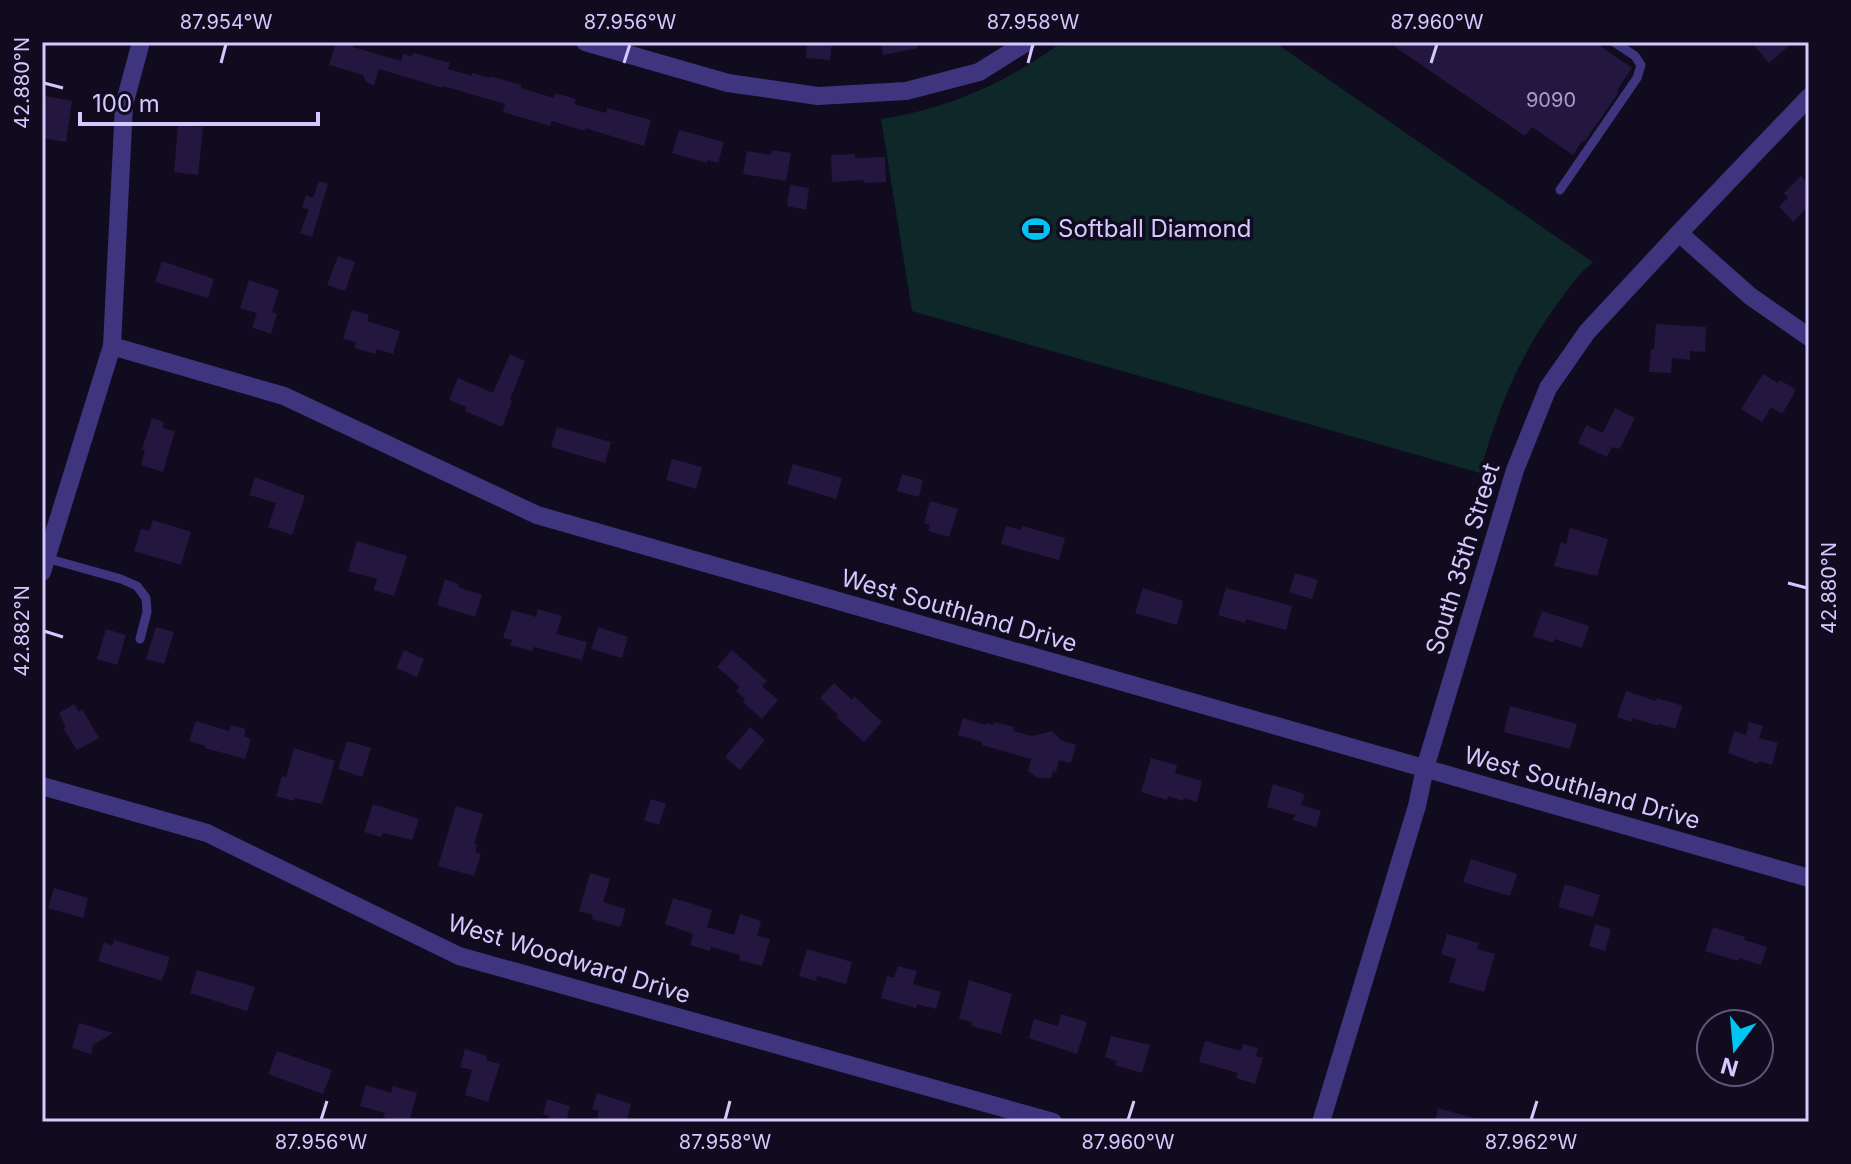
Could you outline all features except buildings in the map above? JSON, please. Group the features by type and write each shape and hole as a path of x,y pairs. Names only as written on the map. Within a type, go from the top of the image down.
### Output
{"street":[{"path":"43,565 112,346 124,105 141,42"},
{"path":"585,42 728,83 818,96 906,91 979,72 1027,42"},
{"name":"South 35th Street","path":"1321,1122 1515,470 1548,388 1587,332 1809,97"},
{"path":"1679,233 1750,296 1809,337"},
{"name":"West Southland Drive","path":"112,346 284,396 537,515 1809,878"},
{"name":"West Woodward Drive","path":"42,786 207,833 459,956 1053,1122"}],"lane":[{"path":"1560,190 1637,78 1641,65 1635,56 1614,42"},
{"path":"43,565 121,579 137,586 146,598 147,612 140,639"}],"green space":[{"path":"1062,42 1274,42 1593,262 1565,294 1522,360 1494,427 1480,473 912,311 881,119 930,108 976,92 1020,70"}],"place":[{"name":"Softball Diamond","path":"1036,229"}]}
